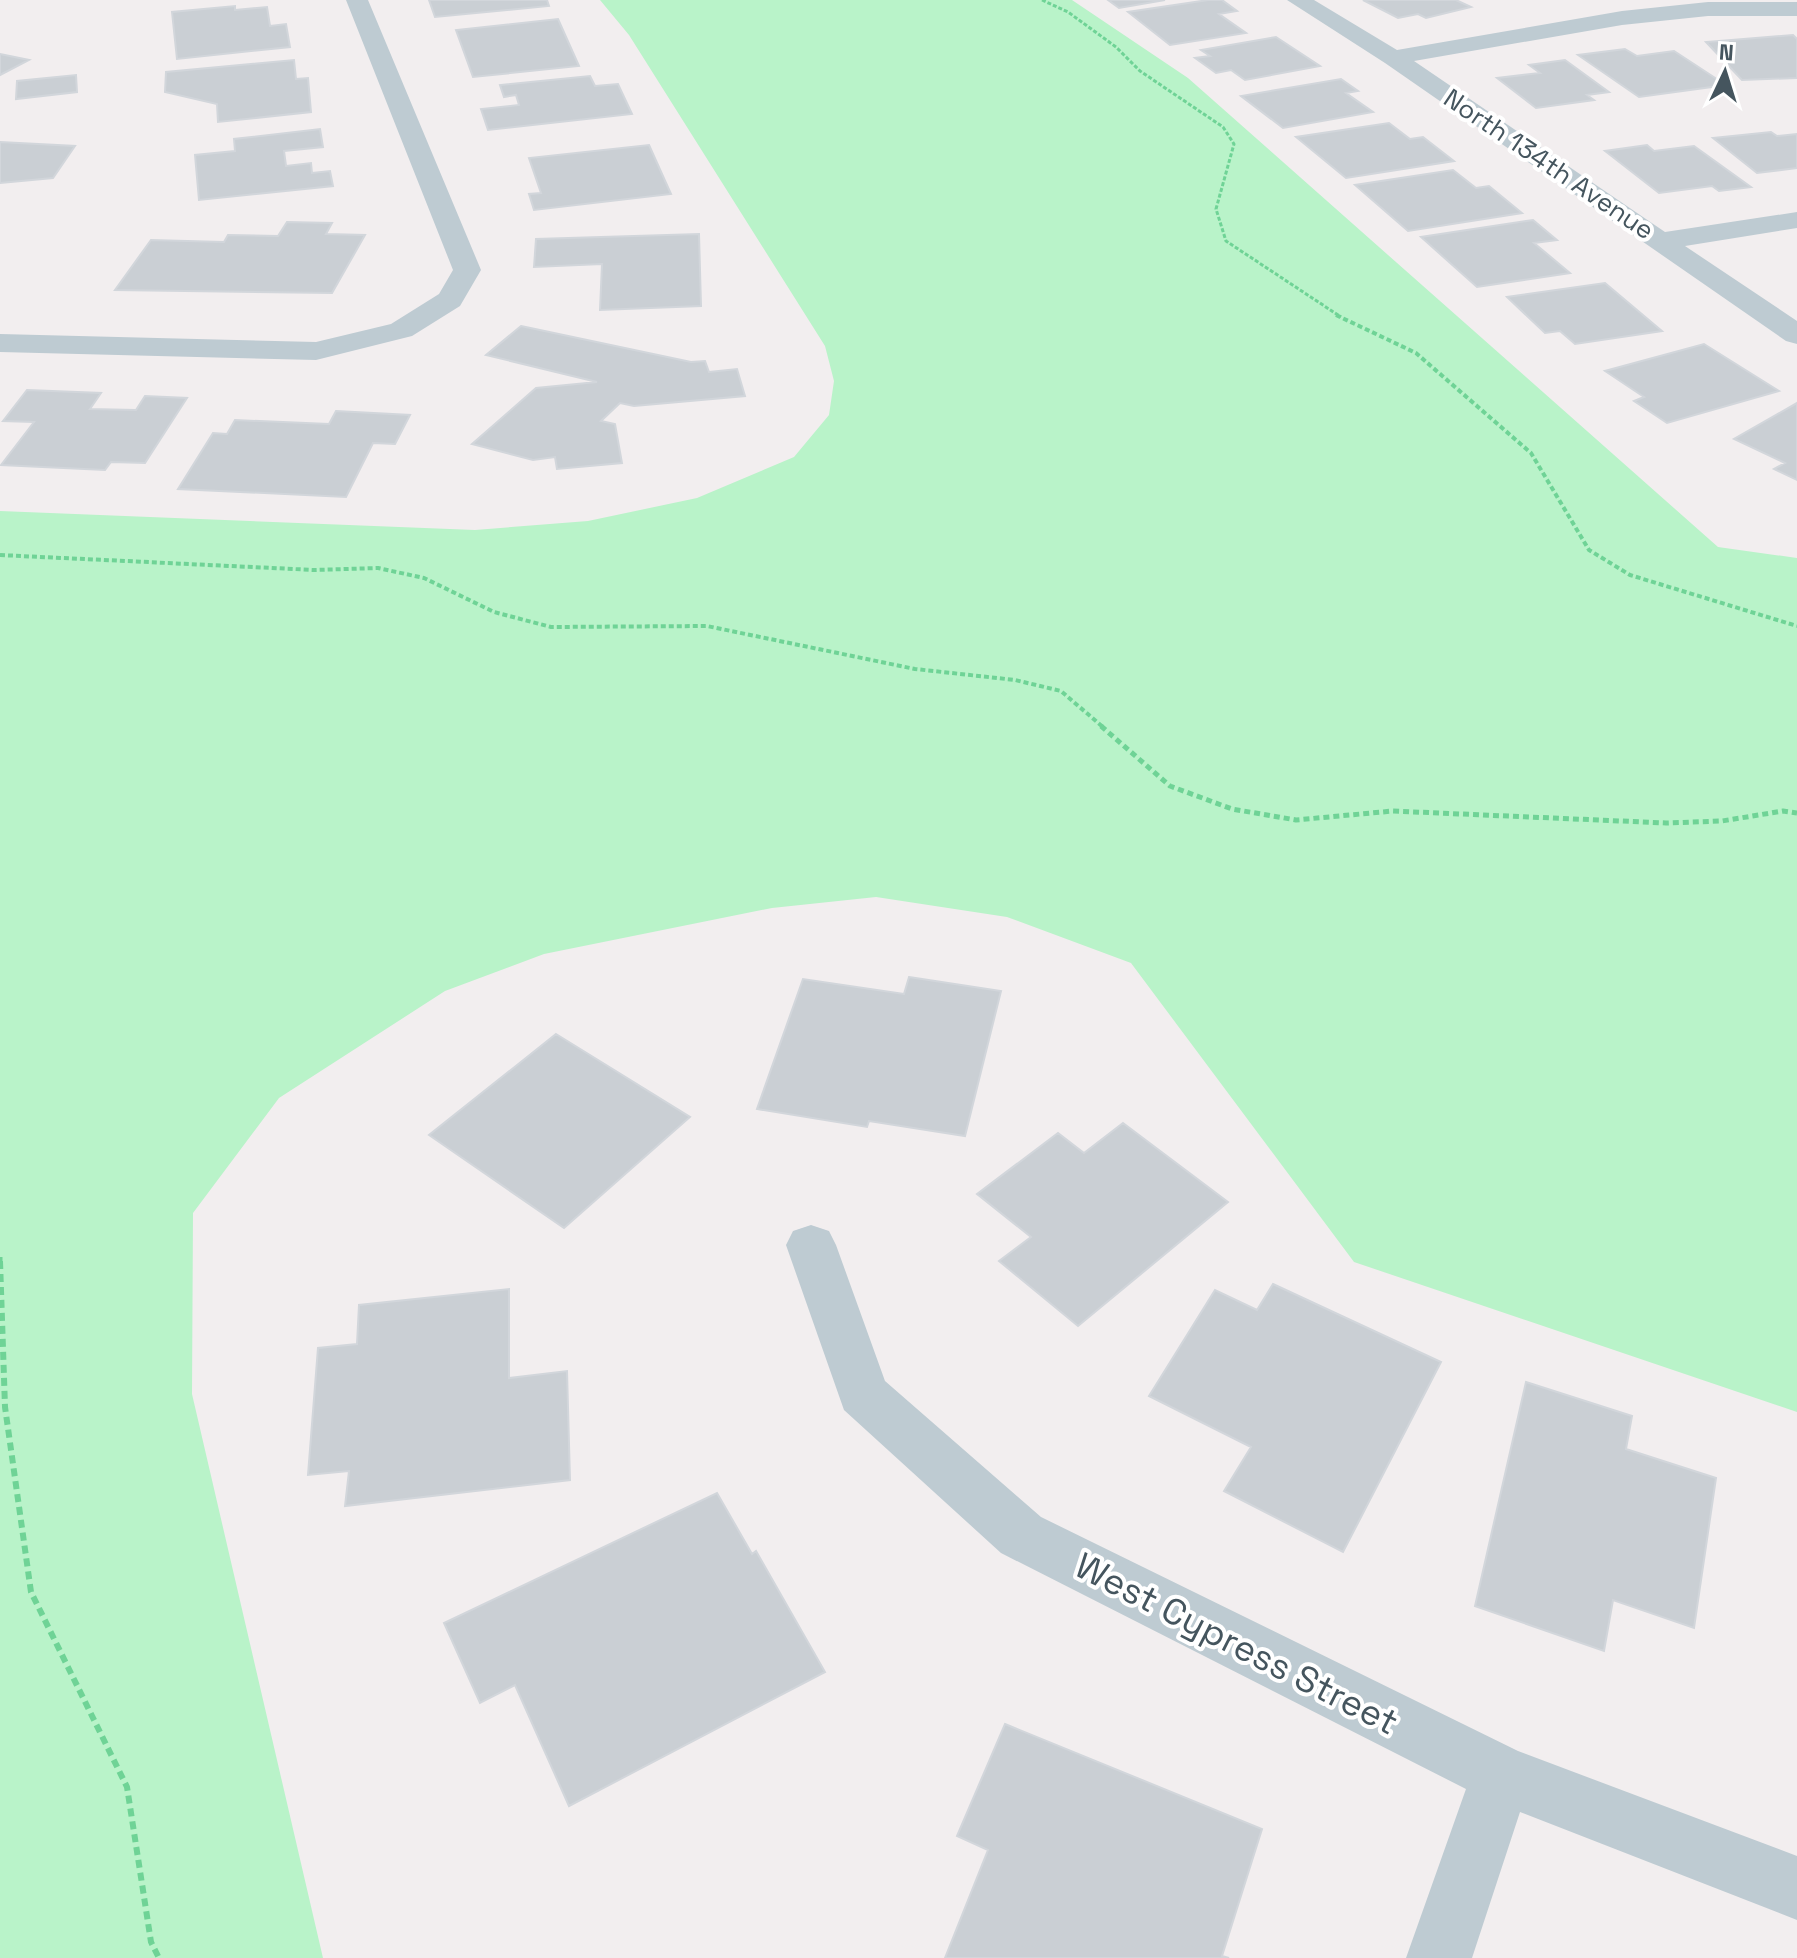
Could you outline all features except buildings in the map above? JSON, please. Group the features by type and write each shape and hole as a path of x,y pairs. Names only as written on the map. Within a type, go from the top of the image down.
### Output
{"street":[{"path":"0,343 316,351 401,330 450,300 467,270 357,0"},
{"name":"North 134th Avenue","path":"1298,0 1393,58 1797,335"},
{"path":"1393,58 1635,16 1708,9 1797,9"},
{"path":"1661,241 1797,220"},
{"name":"West Cypress Street","path":"811,1245 863,1394 1021,1535 1502,1775 1797,1888"},
{"path":"1439,1958 1502,1775"}],"path":[{"path":"1042,0 1068,12 1116,47 1140,71 1223,127 1234,144 1216,209 1226,241 1326,310 1416,353 1531,453 1589,550 1630,575 1797,626"},
{"path":"0,555 314,570 378,568 424,578 494,612 551,627 707,626 915,669 1015,680 1061,691 1170,786 1232,809 1296,820 1393,811 1666,823 1722,821 1783,811 1797,813"},
{"path":"0,1257 5,1407 31,1592 127,1787 151,1942 159,1958"}],"green space":[{"path":"600,0 1072,0 1188,78 1718,547 1797,558 1797,1412 1354,1262 1131,963 1007,917 876,897 772,908 544,954 445,991 279,1098 193,1213 192,1394 323,1958 0,1958 0,511 475,530 588,521 697,498 794,457 829,415 834,381 825,346 629,35"}]}
